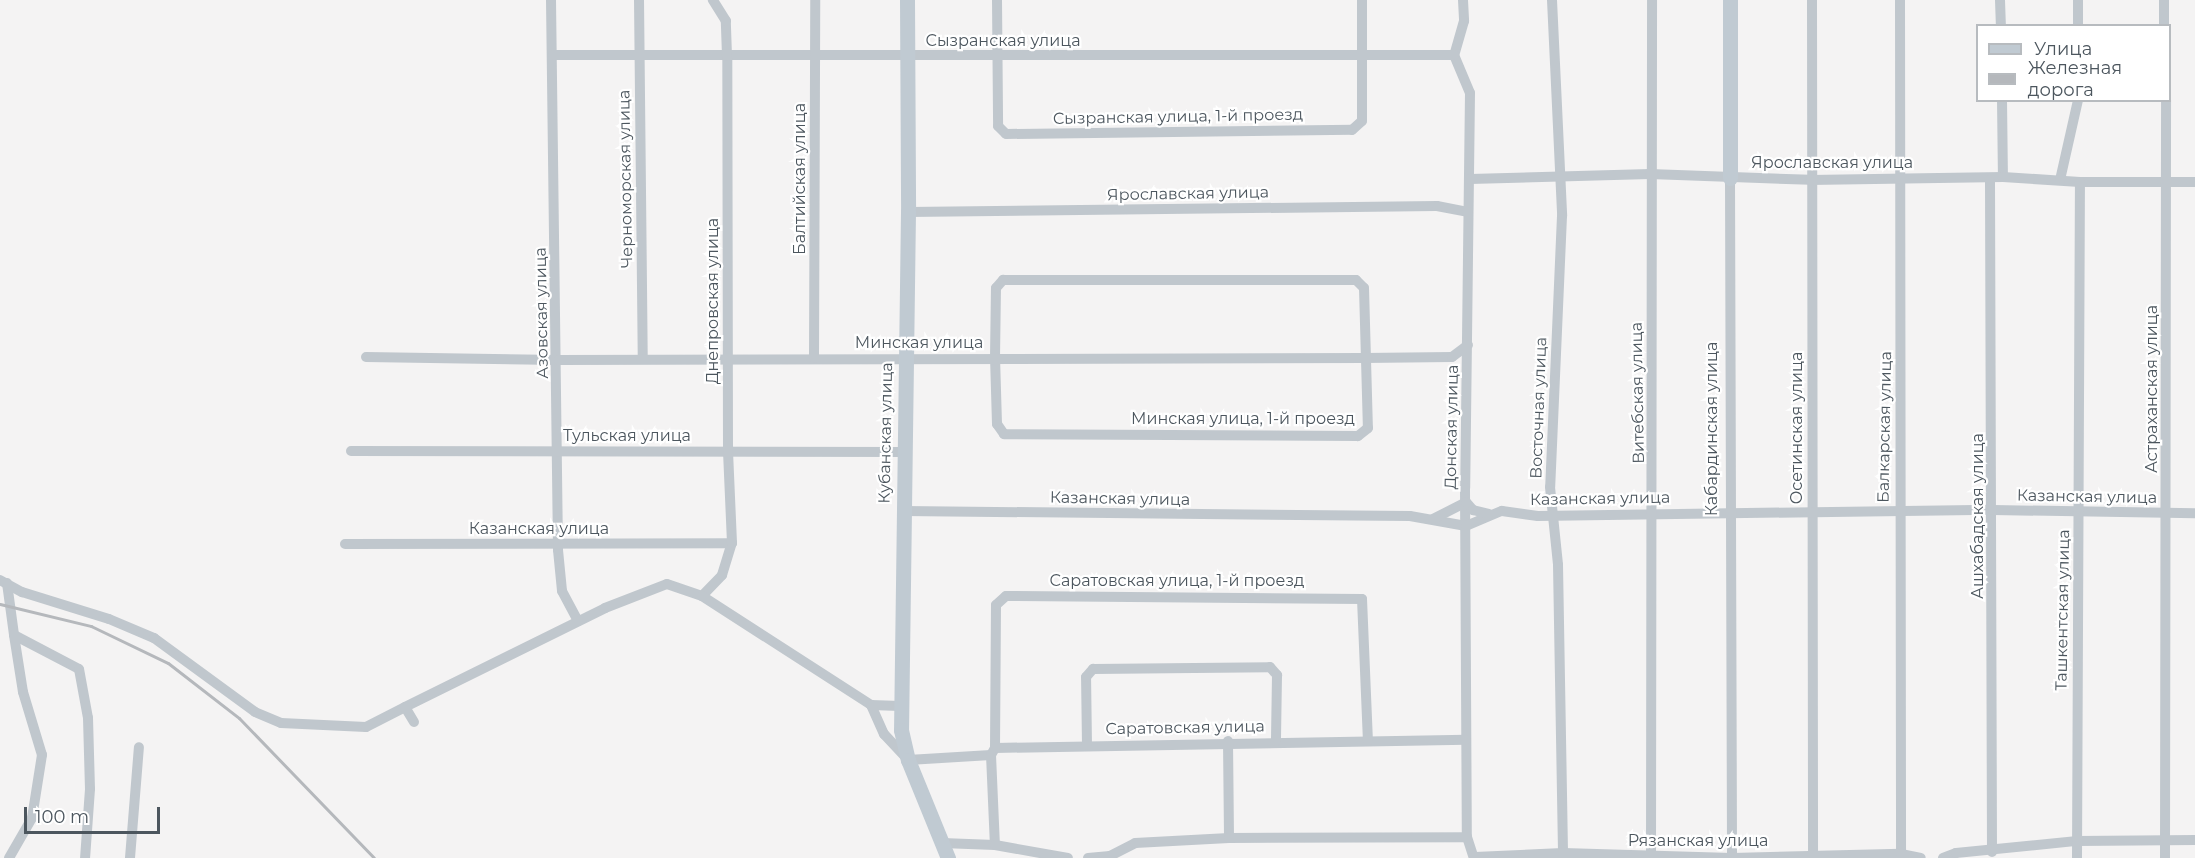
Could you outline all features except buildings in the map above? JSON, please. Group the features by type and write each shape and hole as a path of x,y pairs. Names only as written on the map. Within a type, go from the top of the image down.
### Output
{"street":[{"name":"Азовская улица","path":"551,0 558,360 558,545 562,591 578,621"},
{"name":"Черноморская улица","path":"639,0 643,357"},
{"name":"Днепровская улица","path":"702,596 722,575 732,543 728,451 728,56 726,21 713,0"},
{"name":"Балтийская улица","path":"814,358 815,0"},
{"name":"Кубанская улица","path":"907,0 908,212 900,706 908,760 948,858"},
{"name":"Сызранская улица, 1-й проезд","path":"997,0 998,126 1006,134 1352,130 1362,121 1362,0"},
{"path":"1454,55 1464,21 1463,0"},
{"name":"Восточная улица","path":"1552,0 1558,177 1562,216 1551,514 1558,566 1563,853"},
{"name":"Витебская улица","path":"1651,857 1654,514 1650,174 1652,0"},
{"name":"Кабардинская улица","path":"1730,0 1732,858"},
{"name":"Осетинская улица","path":"1812,0 1810,180 1814,856"},
{"name":"Балкарская улица","path":"1900,0 1903,177 1899,512 1901,854"},
{"path":"2000,0 2001,24"},
{"path":"2078,0 2078,24"},
{"path":"2163,0 2164,24"},
{"name":"Сызранская улица","path":"553,56 639,54 815,57 1454,55"},
{"name":"Донская улица","path":"1454,55 1470,93 1470,178 1467,212 1466,740 1467,837 1474,857"},
{"path":"2002,102 2002,177"},
{"path":"2060,180 2078,102"},
{"name":"Астраханская улица","path":"2165,858 2168,183 2166,102"},
{"name":"Ярославская улица","path":"1470,178 1650,174 1810,180 1903,177 1990,180 2002,177 2080,182 2195,182"},
{"name":"Ашхабадская улица","path":"1990,180 1993,510 1992,852"},
{"name":"Ташкентская улица","path":"2077,858 2080,182"},
{"name":"Ярославская улица","path":"908,212 1437,206 1467,212"},
{"name":"Минская улица, 1-й проезд","path":"1003,280 1356,280 1364,288 1364,358 1368,428 1359,436 1004,434 998,424 995,358 996,288 1003,280"},
{"name":"Минская улица","path":"366,357 558,360 643,357 1364,358 1452,357 1468,345"},
{"name":"Тульская улица","path":"351,451 904,452"},
{"path":"1433,519 1466,502 1473,510 1490,514"},
{"name":"Казанская улица","path":"903,511 1433,519 1466,526 1490,514 1993,510 2079,514 2195,513"},
{"name":"Казанская улица","path":"345,543 558,545 732,543"},
{"path":"3,581 154,638 255,712 281,723 366,727 578,621 644,590 667,584 702,596 871,705 900,706"},
{"path":"3,581 23,692 42,755 32,818 9,858"},
{"name":"Саратовская улица, 1-й проезд","path":"995,845 993,751 996,605 1005,596 1355,596 1362,599 1364,606 1368,741"},
{"path":"14,635 79,669 88,718 90,789 85,858"},
{"path":"1088,745 1086,677 1093,669 1270,667 1277,675 1276,741"},
{"path":"871,705 884,734 908,760"},
{"path":"405,707 414,722"},
{"name":"Саратовская улица","path":"908,760 993,751 1088,745 1228,741 1466,740"},
{"path":"1228,741 1230,838"},
{"path":"130,858 139,747"},
{"path":"76,858 87,834"},
{"path":"1088,858 1111,857 1136,843 1230,838 1467,837"},
{"path":"1943,858 1956,853 1992,852 2077,841 2195,840"},
{"path":"942,843 995,845 1068,858"},
{"name":"Рязанская улица","path":"1474,857 1563,853 1580,856 1732,858 1901,854 1921,858"}],"railway":[{"path":"0,604 91,626 168,663 239,718 374,858"}]}
